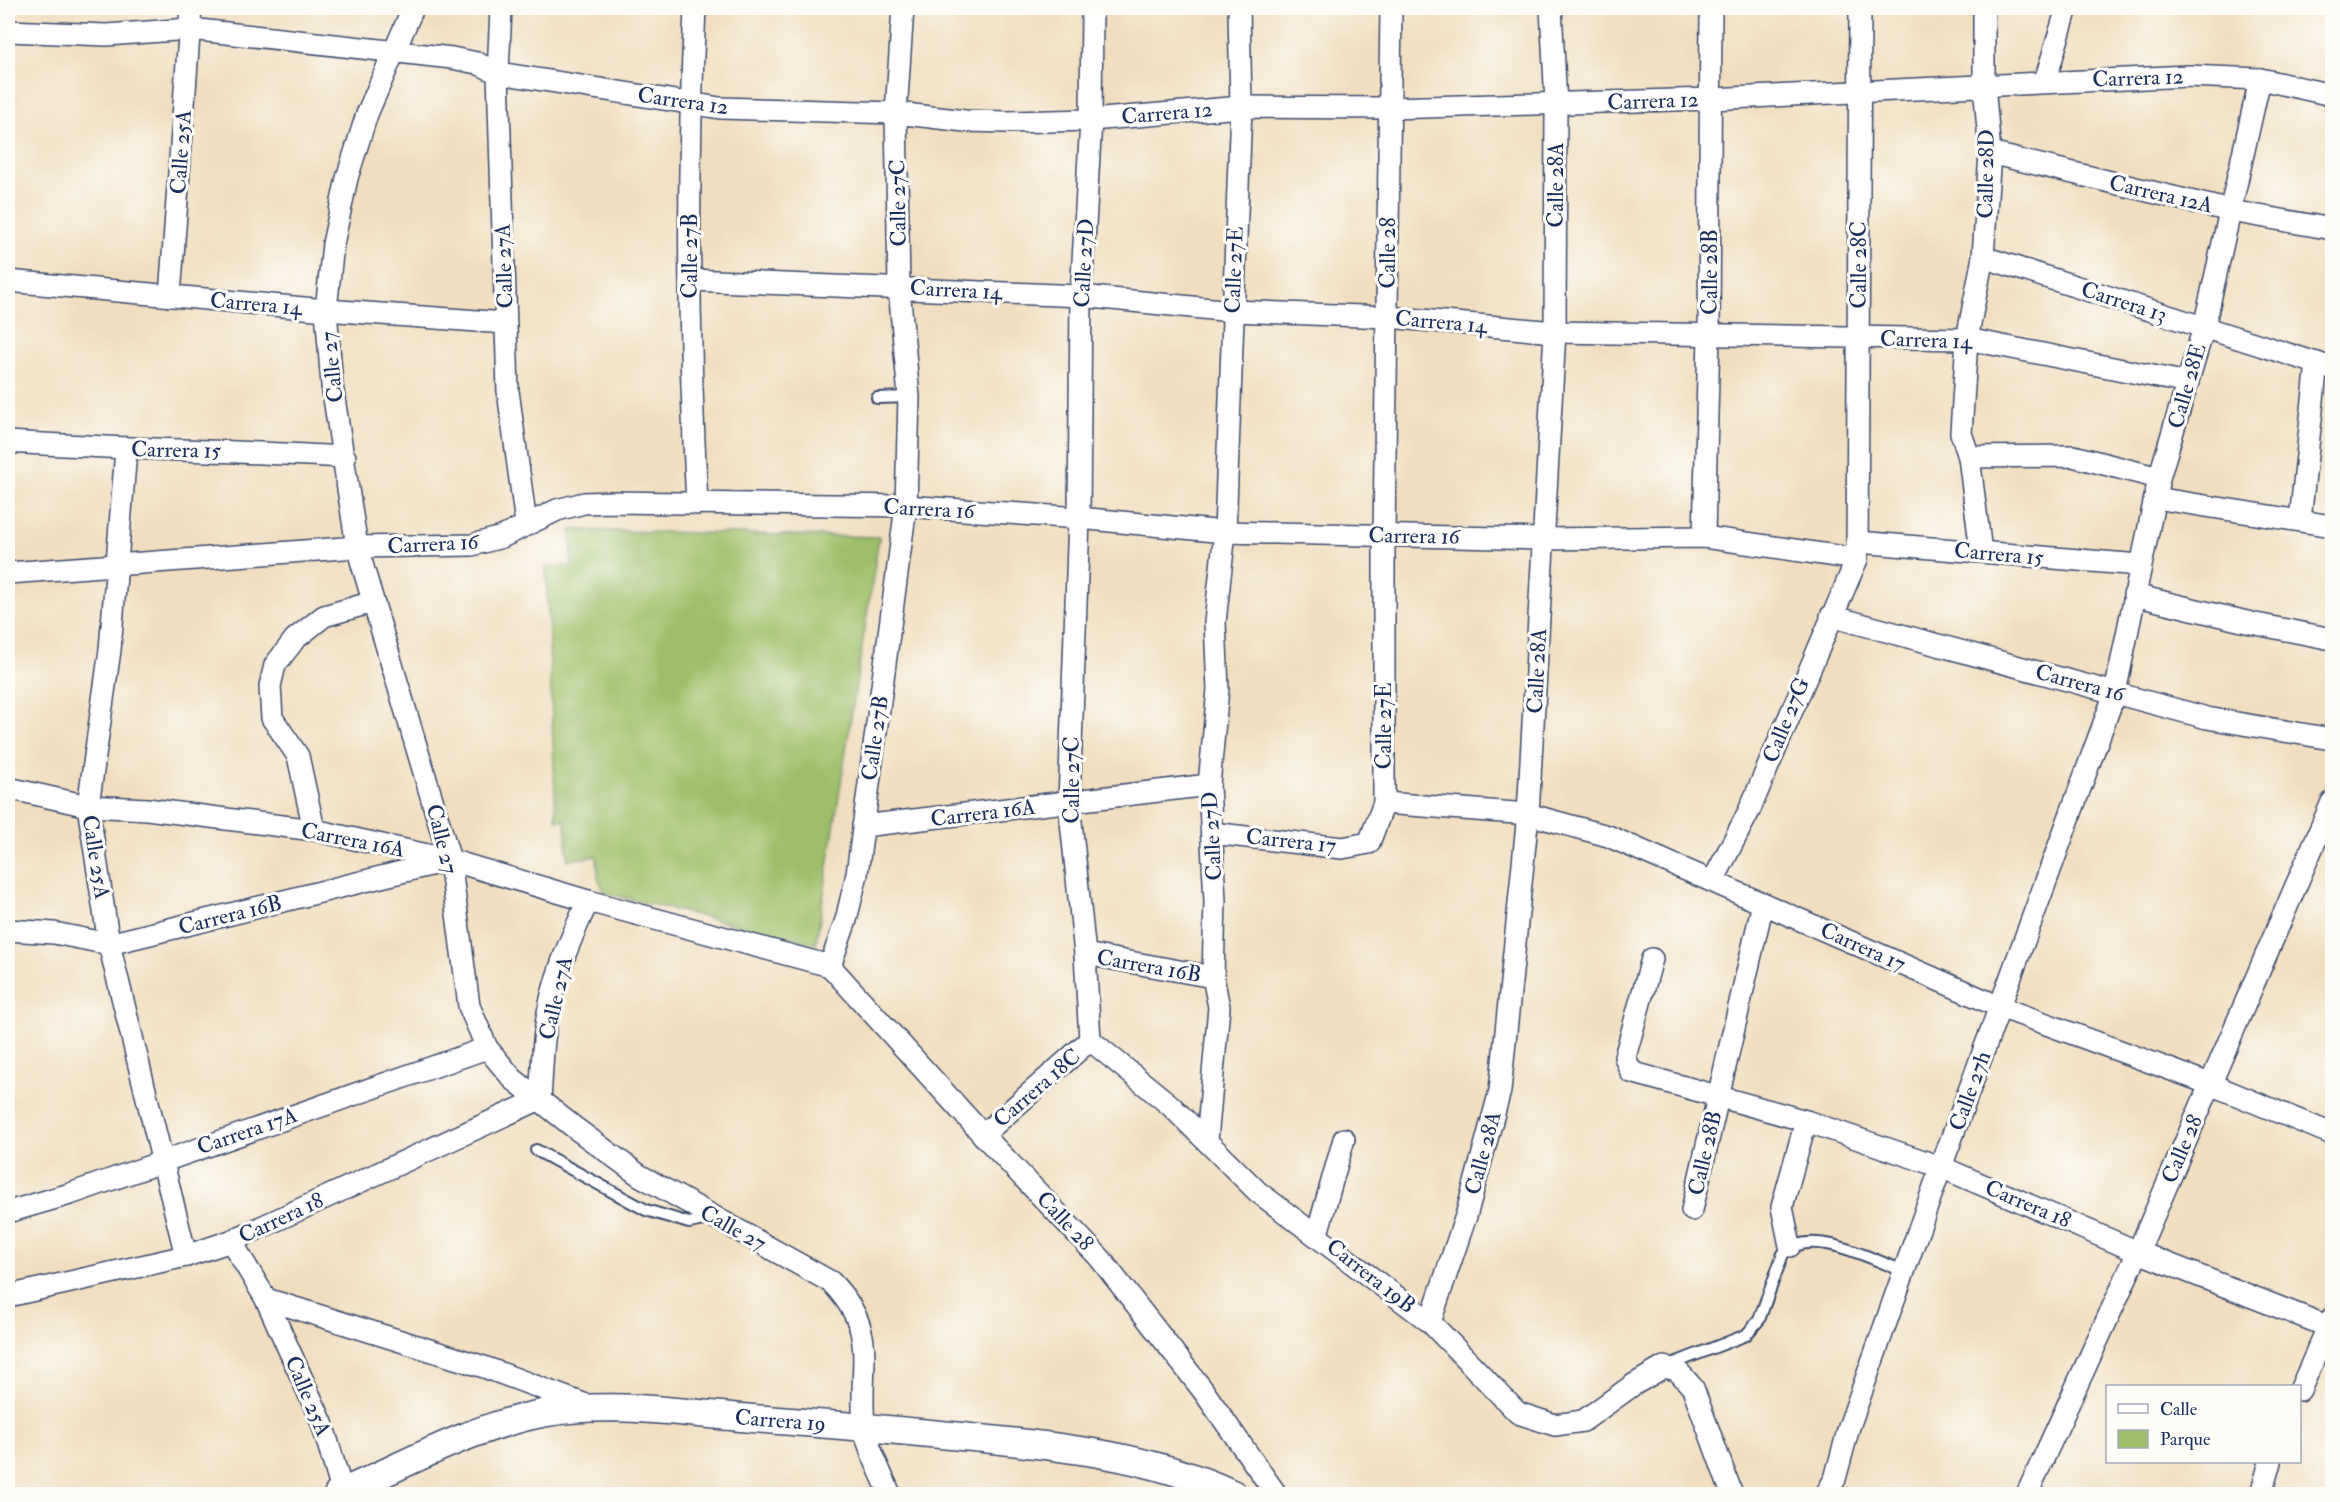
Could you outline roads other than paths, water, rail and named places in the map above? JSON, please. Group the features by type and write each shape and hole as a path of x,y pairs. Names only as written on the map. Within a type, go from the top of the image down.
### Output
{"street":[{"name":"Calle 25A","path":"170,296 191,8"},
{"name":"Calle 27","path":"413,8 367,114 347,178 333,244 326,310 332,385 345,457 357,547 450,860 469,1006 487,1048 513,1079 639,1175 831,1282 849,1301 861,1325 864,1427 890,1494"},
{"name":"Calle 27A","path":"501,8 498,73 509,402 526,524"},
{"name":"Calle 27B","path":"695,8 690,103 690,280 691,392 697,504"},
{"name":"Calle 27C","path":"903,8 896,112 899,288 909,397 906,507"},
{"name":"Calle 27D","path":"1079,518 1081,296 1091,120 1092,8"},
{"name":"Calle 27E","path":"1225,532 1241,107 1239,8"},
{"name":"Calle 28","path":"1384,535 1391,8"},
{"name":"Calle 28A","path":"1430,1322 1466,1216 1500,1091 1528,814 1555,332 1556,104 1551,8"},
{"name":"Calle 28B","path":"1704,537 1709,335 1711,8"},
{"name":"Calle 28C","path":"1857,550 1860,8"},
{"name":"Calle 28D","path":"1980,552 1969,457 1961,433 1967,339 1983,257 1990,153 1984,84 1984,8"},
{"path":"2044,81 2067,8"},
{"name":"Carrera 12","path":"8,32 106,35 190,29 477,63 498,73 720,108 896,112 965,121 1091,120 1241,107 1388,108 1711,99 2044,81 2188,76 2260,79 2332,95"},
{"name":"Calle 28E","path":"2115,693 2157,488 2204,327 2260,79"},
{"name":"Carrera 12A","path":"1990,153 2231,211 2332,229"},
{"name":"Carrera 13","path":"1983,257 2325,366"},
{"name":"Carrera 14","path":"690,280 1081,296 1232,311 1388,317 1555,332 1967,339 2188,383"},
{"name":"Carrera 14","path":"8,281 326,310 506,323"},
{"path":"2300,520 2325,366"},
{"name":"Carrera 15","path":"8,442 126,450 219,450 345,457"},
{"name":"Calle 25A","path":"126,450 119,566 88,807 109,944 186,1256"},
{"path":"1969,457 2073,456 2157,488 2332,526"},
{"name":"Carrera 16","path":"8,573 357,547 471,545 502,537 557,510 584,503 906,507 1079,518 1225,532 1545,540 1704,537 1857,550"},
{"name":"Calle 27B","path":"830,966 846,920 857,874 906,507"},
{"name":"Calle 27C","path":"1079,518 1069,803 1085,954 1090,1040"},
{"name":"Calle 27D","path":"1207,1140 1219,1007 1213,977 1215,901 1209,785 1218,689 1215,622 1225,532"},
{"name":"Calle 27E","path":"1369,843 1384,803 1384,535"},
{"name":"Carrera 15","path":"1857,550 1980,552 2140,565"},
{"name":"Calle 27G","path":"1713,880 1749,811 1857,550"},
{"path":"2134,595 2332,639"},
{"path":"314,830 298,756 272,718 270,686 275,665 295,639 324,616 373,602"},
{"name":"Carrera 16","path":"1831,616 2207,718 2332,739"},
{"name":"Calle 27h","path":"1827,1492 1941,1167 2115,693"},
{"name":"Carrera 16A","path":"863,826 1209,785"},
{"name":"Carrera 16A","path":"8,788 88,807 147,809 314,830 450,860 588,901 830,966"},
{"name":"Calle 28","path":"2027,1494 2138,1252 2332,802"},
{"name":"Carrera 17","path":"1384,803 1528,814 1608,836 1713,880 2000,1008 2210,1083 2332,1134"},
{"name":"Carrera 17","path":"1212,833 1342,848 1369,843"},
{"name":"Carrera 16B","path":"8,930 54,933 109,944 450,860"},
{"name":"Calle 27A","path":"540,1099 546,1024 556,982 570,940 588,901"},
{"path":"1717,1096 1763,903"},
{"name":"Carrera 16B","path":"1085,954 1213,977"},
{"name":"Carrera 18","path":"1652,959 1625,1056 1631,1072 1806,1121 1941,1167 2138,1252 2331,1324"},
{"name":"Calle 28","path":"830,966 983,1135 1099,1257 1202,1389 1276,1494"},
{"name":"Carrera 19B","path":"1090,1040 1162,1098 1258,1192 1317,1234 1430,1322 1518,1413 1555,1425 1583,1421 1633,1385 1665,1367"},
{"name":"Carrera 18C","path":"983,1135 1090,1040"},
{"name":"Carrera 17A","path":"8,1212 70,1194 487,1048"},
{"name":"Calle 28B","path":"1692,1210 1717,1096"},
{"name":"Carrera 18","path":"8,1296 186,1256 231,1241 540,1099"},
{"path":"1790,1246 1782,1207 1806,1121"},
{"path":"1317,1234 1344,1139"},
{"name":"Calle 25A","path":"231,1241 266,1299 322,1423 341,1494"},
{"path":"266,1299 484,1367 589,1406"},
{"path":"2301,1388 2331,1324"},
{"path":"1665,1367 1677,1370 1693,1388 1732,1494"},
{"name":"Carrera 19","path":"341,1494 415,1458 487,1430 542,1414 589,1406 864,1427 1071,1447 1149,1464 1233,1494"},
{"path":"2261,1494 2269,1463"}],"lane":[{"path":"878,398 909,397"},
{"path":"536,1149 646,1210 689,1223 714,1218"},
{"path":"1665,1367 1746,1335 1759,1320 1782,1254 1790,1246 1804,1241 1820,1242 1904,1272"}]}
